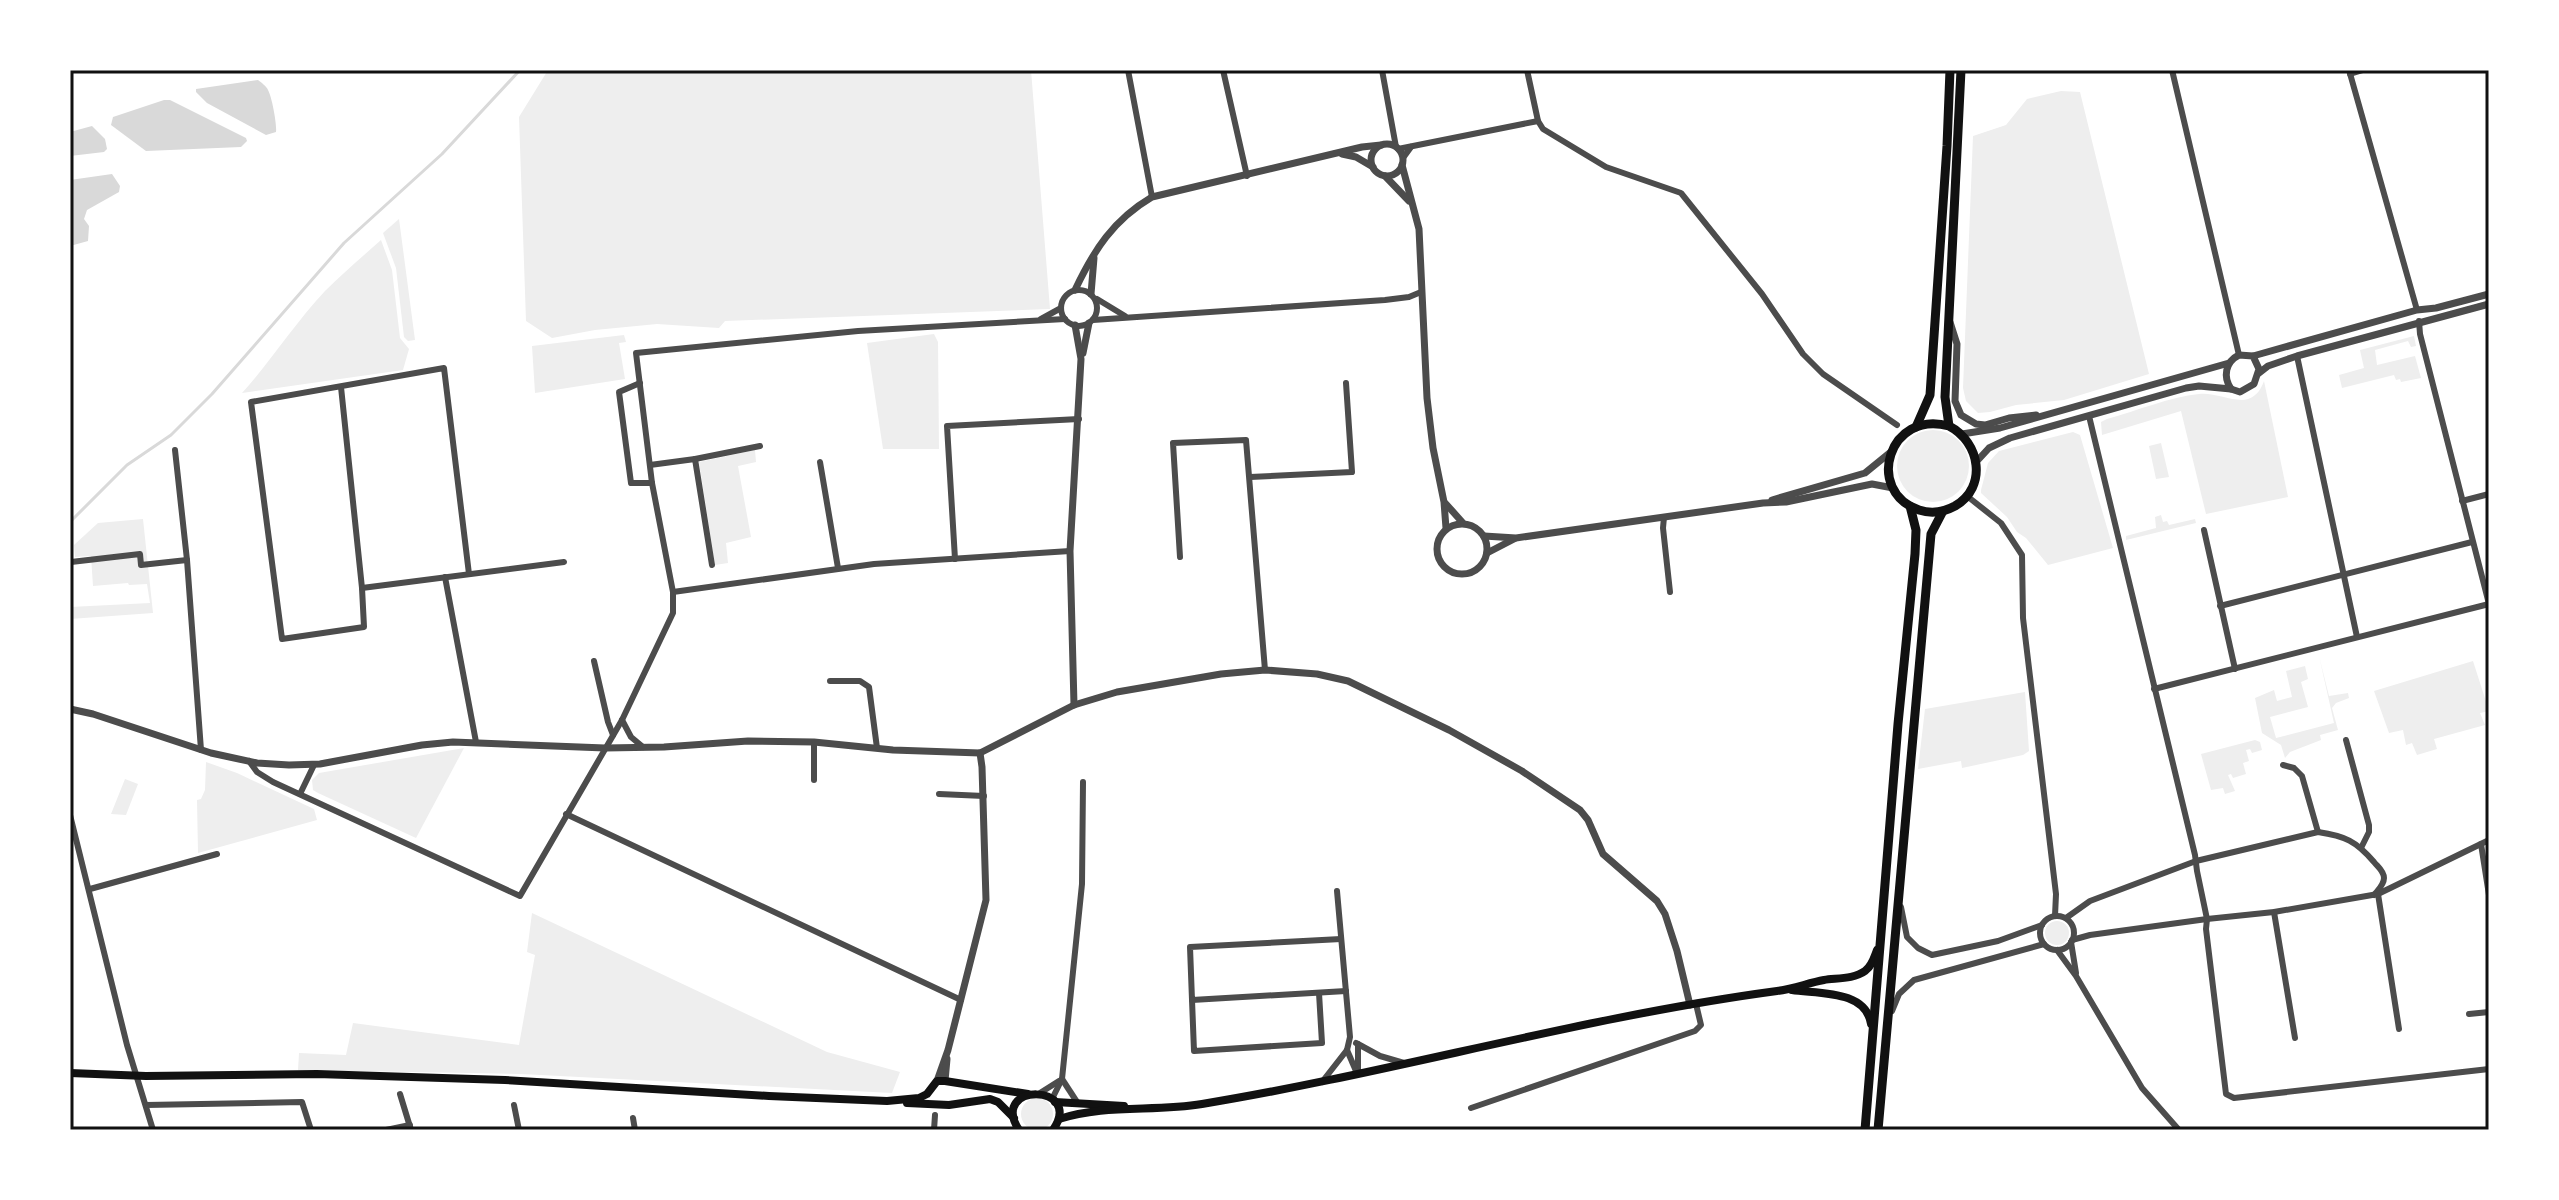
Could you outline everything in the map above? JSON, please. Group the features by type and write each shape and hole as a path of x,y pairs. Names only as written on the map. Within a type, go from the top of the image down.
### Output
{"main road":[{"path":"1916,427 1927,405 1931,386 1950,70"},
{"path":"1949,426 1945,397 1961,70"},
{"path":"1932,423 1949,426 1962,434 1972,447 1977,461 1975,480 1960,503 1943,511 1926,511 1910,506 1893,488 1889,473 1892,451 1899,439 1916,427 1932,423"},
{"path":"1865,1130 1915,554 1916,530 1910,506"},
{"path":"1878,1130 1931,534 1943,511"},
{"path":"1059,1119 1093,1110 1197,1105 1322,1082 1465,1049 1787,990 1866,971 1880,942"},
{"path":"1787,990 1852,1000 1867,1011 1873,1036"},
{"path":"70,1073 146,1076 317,1074 505,1080 940,1105 990,1099 998,1102 1014,1118 1019,1130"},
{"path":"938,1083 932,1097 940,1105"},
{"path":"887,1101 919,1098 938,1083 1040,1093 1054,1100 1140,1109"},
{"path":"1014,1118 1017,1103 1028,1094"},
{"path":"1053,1130 1059,1119 1054,1100"}],"street":[{"path":"1128,70 1152,197"},
{"path":"1223,70 1247,176"},
{"path":"1373,167 1372,157 1391,146 1394,136 1382,70"},
{"path":"1527,70 1538,121 1543,129 1606,167 1681,193 1762,294 1803,354 1823,374 1897,425"},
{"path":"2172,70 2239,355"},
{"path":"2363,70 2349,72 2417,310"},
{"path":"1065,319 1061,308 1064,298 1075,290 1115,224 1152,197 1362,147 1411,147 1538,121"},
{"path":"1391,146 1402,162 1419,229 1429,414 1446,528 1437,542 1437,558 1448,571 1464,575 1484,561 1487,553 1484,536 1463,523 1444,502"},
{"path":"1385,176 1396,173 1411,147"},
{"path":"1340,154 1356,157 1373,167 1411,202"},
{"path":"1081,359 1091,321 1097,311 1093,296 1094,256"},
{"path":"1075,290 1082,290 1125,316"},
{"path":"249,761 264,778 520,896 622,720 670,621 674,604 652,483 636,353 858,331 1065,319 1075,325 1125,316 1385,300 1421,292"},
{"path":"1962,434 1991,431 2050,415 2229,363 2239,355 2253,356 2417,310 2489,294"},
{"path":"1977,461 1997,443 2186,388 2199,386 2235,392 2246,390 2268,366 2419,321 2489,304"},
{"path":"1038,321 1061,308"},
{"path":"2154,689 2489,604 2419,321"},
{"path":"1950,322 1957,344 1955,401 1961,415 1976,424 1985,425 2023,415 2050,415"},
{"path":"1074,705 1070,551 1081,359 1075,325"},
{"path":"2253,356 2259,373"},
{"path":"2297,356 2357,637"},
{"path":"2229,363 2226,379 2231,389"},
{"path":"341,387 364,627 282,639 251,402 444,368 469,574"},
{"path":"640,383 619,392 631,483 652,483"},
{"path":"1250,477 1352,472 1346,383"},
{"path":"2089,416 2196,861 2207,919 2228,1096 2234,1098 2489,1069"},
{"path":"955,559 947,426 1079,419"},
{"path":"1180,557 1173,443 1246,440 1265,670"},
{"path":"650,465 760,446"},
{"path":"175,450 187,560 201,750"},
{"path":"1763,503 1865,473 1892,451"},
{"path":"695,459 712,565"},
{"path":"820,462 838,568"},
{"path":"1484,536 1516,538 1786,502 1872,484 1893,488"},
{"path":"2462,501 2489,494"},
{"path":"1967,496 2001,523 2022,555 2023,618 2056,894 2055,916"},
{"path":"1664,517 1670,592"},
{"path":"1446,528 1463,523"},
{"path":"2204,530 2235,669"},
{"path":"1487,553 1516,538"},
{"path":"2220,606 2472,542"},
{"path":"673,592 838,568 1070,551"},
{"path":"71,562 140,554 141,565 187,560"},
{"path":"362,588 564,562"},
{"path":"445,577 476,742"},
{"path":"594,661 613,735"},
{"path":"70,709 201,750 249,761 314,765 430,743 476,742 605,748 748,741 814,742 980,753 1074,705 1117,692 1221,674 1265,670 1317,674 1348,681 1475,744 1580,810 1588,820 1603,854 1657,901 1665,914 1701,1025 1695,1031 1471,1108"},
{"path":"830,681 860,681 869,687 877,748"},
{"path":"622,720 631,737 643,747"},
{"path":"2346,740 2369,825 2361,848"},
{"path":"814,742 814,780"},
{"path":"938,1083 986,900 980,753"},
{"path":"300,794 314,765"},
{"path":"2283,765 2294,768 2302,776 2318,832"},
{"path":"1054,1100 1062,1079 1082,884 1083,782"},
{"path":"939,794 984,796"},
{"path":"566,814 961,1000"},
{"path":"70,815 127,1045 153,1130"},
{"path":"2066,918 2090,901 2196,861 2318,832 2344,838 2361,848 2384,877 2376,894 2399,1029"},
{"path":"2057,950 2090,935 2274,912 2376,894 2489,840"},
{"path":"2481,844 2489,895"},
{"path":"90,889 217,854"},
{"path":"1322,1082 1347,1050 1350,1037 1337,891"},
{"path":"1899,900 1907,937 1918,948 1932,955 1998,941 2042,925 2055,916 2066,918 2073,926 2076,976"},
{"path":"2274,912 2295,1038"},
{"path":"2042,925 2040,934 2044,944"},
{"path":"1319,993 1322,1043 1194,1051 1190,947 1341,939"},
{"path":"1888,1022 1899,994 1914,980 2044,944 2057,950 2076,976 2142,1088 2179,1130"},
{"path":"1192,1000 1346,991"},
{"path":"2469,1014 2489,1012"},
{"path":"1350,1037 1380,1056 1404,1063"},
{"path":"1358,1044 1358,1074"},
{"path":"1347,1050 1358,1074"},
{"path":"1040,1093 1062,1079"},
{"path":"1062,1079 1077,1102"},
{"path":"386,1130 410,1127 400,1094"},
{"path":"146,1105 302,1102 311,1130"},
{"path":"514,1105 519,1130"},
{"path":"934,1130 935,1115"},
{"path":"633,1118 635,1130"}],"shaded area":[{"path":"548,70 1031,70 1050,309 725,321 719,328 657,324 552,338 526,321 519,117"},
{"path":"258,80 268,90 275,117 276,132 266,135 207,103 196,92 196,89"},
{"path":"2061,91 2080,92 2149,374 2064,400 1978,413 1966,401 1963,388 1973,136 2006,125 2027,99"},
{"path":"170,100 247,141 241,147 146,151 111,125 113,117"},
{"path":"92,126 105,139 107,149 70,156 70,132"},
{"path":"112,174 120,186 119,192 87,210 84,219 89,226 88,241 70,246 70,180"},
{"path":"399,219 415,340 408,341 404,337 396,268 383,233"},
{"path":"381,240 392,270 400,338 409,349 403,370 242,393 325,291"},
{"path":"934,334 938,342 939,449 883,449 867,343"},
{"path":"624,335 626,342 619,343 625,379 535,393 532,346"},
{"path":"2414,336 2416,346 2411,347 2408,341 2375,350 2377,365 2415,356 2421,378 2401,382 2394,375 2342,388 2339,375 2364,368 2360,350"},
{"path":"2264,381 2288,497 2206,514 2181,411 2102,435 2101,422 2107,419 2199,394 2248,399 2258,392"},
{"path":"1933,430 1953,436 1963,446 1969,466 1963,486 1953,496 1933,502 1913,496 1903,486 1897,466 1903,446 1913,436"},
{"path":"2073,432 2080,435 2113,548 2048,565 1981,490 1988,463 1999,451"},
{"path":"2161,443 2169,477 2156,479 2149,446"},
{"path":"755,450 756,462 738,466 751,537 726,543 728,563 715,565 699,462"},
{"path":"2161,515 2163,522 2167,521 2169,525 2195,519 2196,523 2126,540 2126,536 2156,528 2155,517"},
{"path":"143,519 153,613 70,619 70,607 150,603 147,584 93,586 91,556 75,557 74,545 98,523"},
{"path":"2319,656 2329,696 2348,693 2349,698 2332,708 2338,730 2320,735 2321,740 2290,752 2285,758 2281,745 2262,733 2255,698 2274,690 2277,701 2292,697 2286,671 2305,666 2308,679 2301,682 2308,707 2270,717 2276,738 2334,723"},
{"path":"2473,661 2489,711 2480,713 2485,725 2434,739 2437,749 2417,755 2412,743 2406,745 2403,730 2389,733 2374,691"},
{"path":"2025,692 2029,751 2023,755 1962,768 1961,761 1918,769 1925,709"},
{"path":"2255,740 2260,742 2262,750 2252,753 2250,749 2246,750 2249,761 2243,763 2246,774 2233,778 2231,774 2228,775 2235,791 2225,794 2223,788 2211,790 2201,754"},
{"path":"464,748 416,838 313,790 312,780 319,773"},
{"path":"206,762 314,809 317,820 198,853 197,800 201,799 205,790"},
{"path":"125,779 138,784 126,815 111,814"},
{"path":"532,913 827,1052 900,1072 892,1093 521,1074 298,1070 299,1053 346,1055 353,1023 519,1045 535,955 527,952"},
{"path":"2057,921 2065,925 2069,933 2065,941 2057,945 2049,941 2045,933 2049,925"},
{"path":"1037,1098 1048,1103 1053,1114 1048,1125 1037,1130 1026,1125 1021,1114 1026,1103"}],"waterway":[{"path":"70,522 127,465 171,435 212,394 344,243 442,154 520,70"}]}
